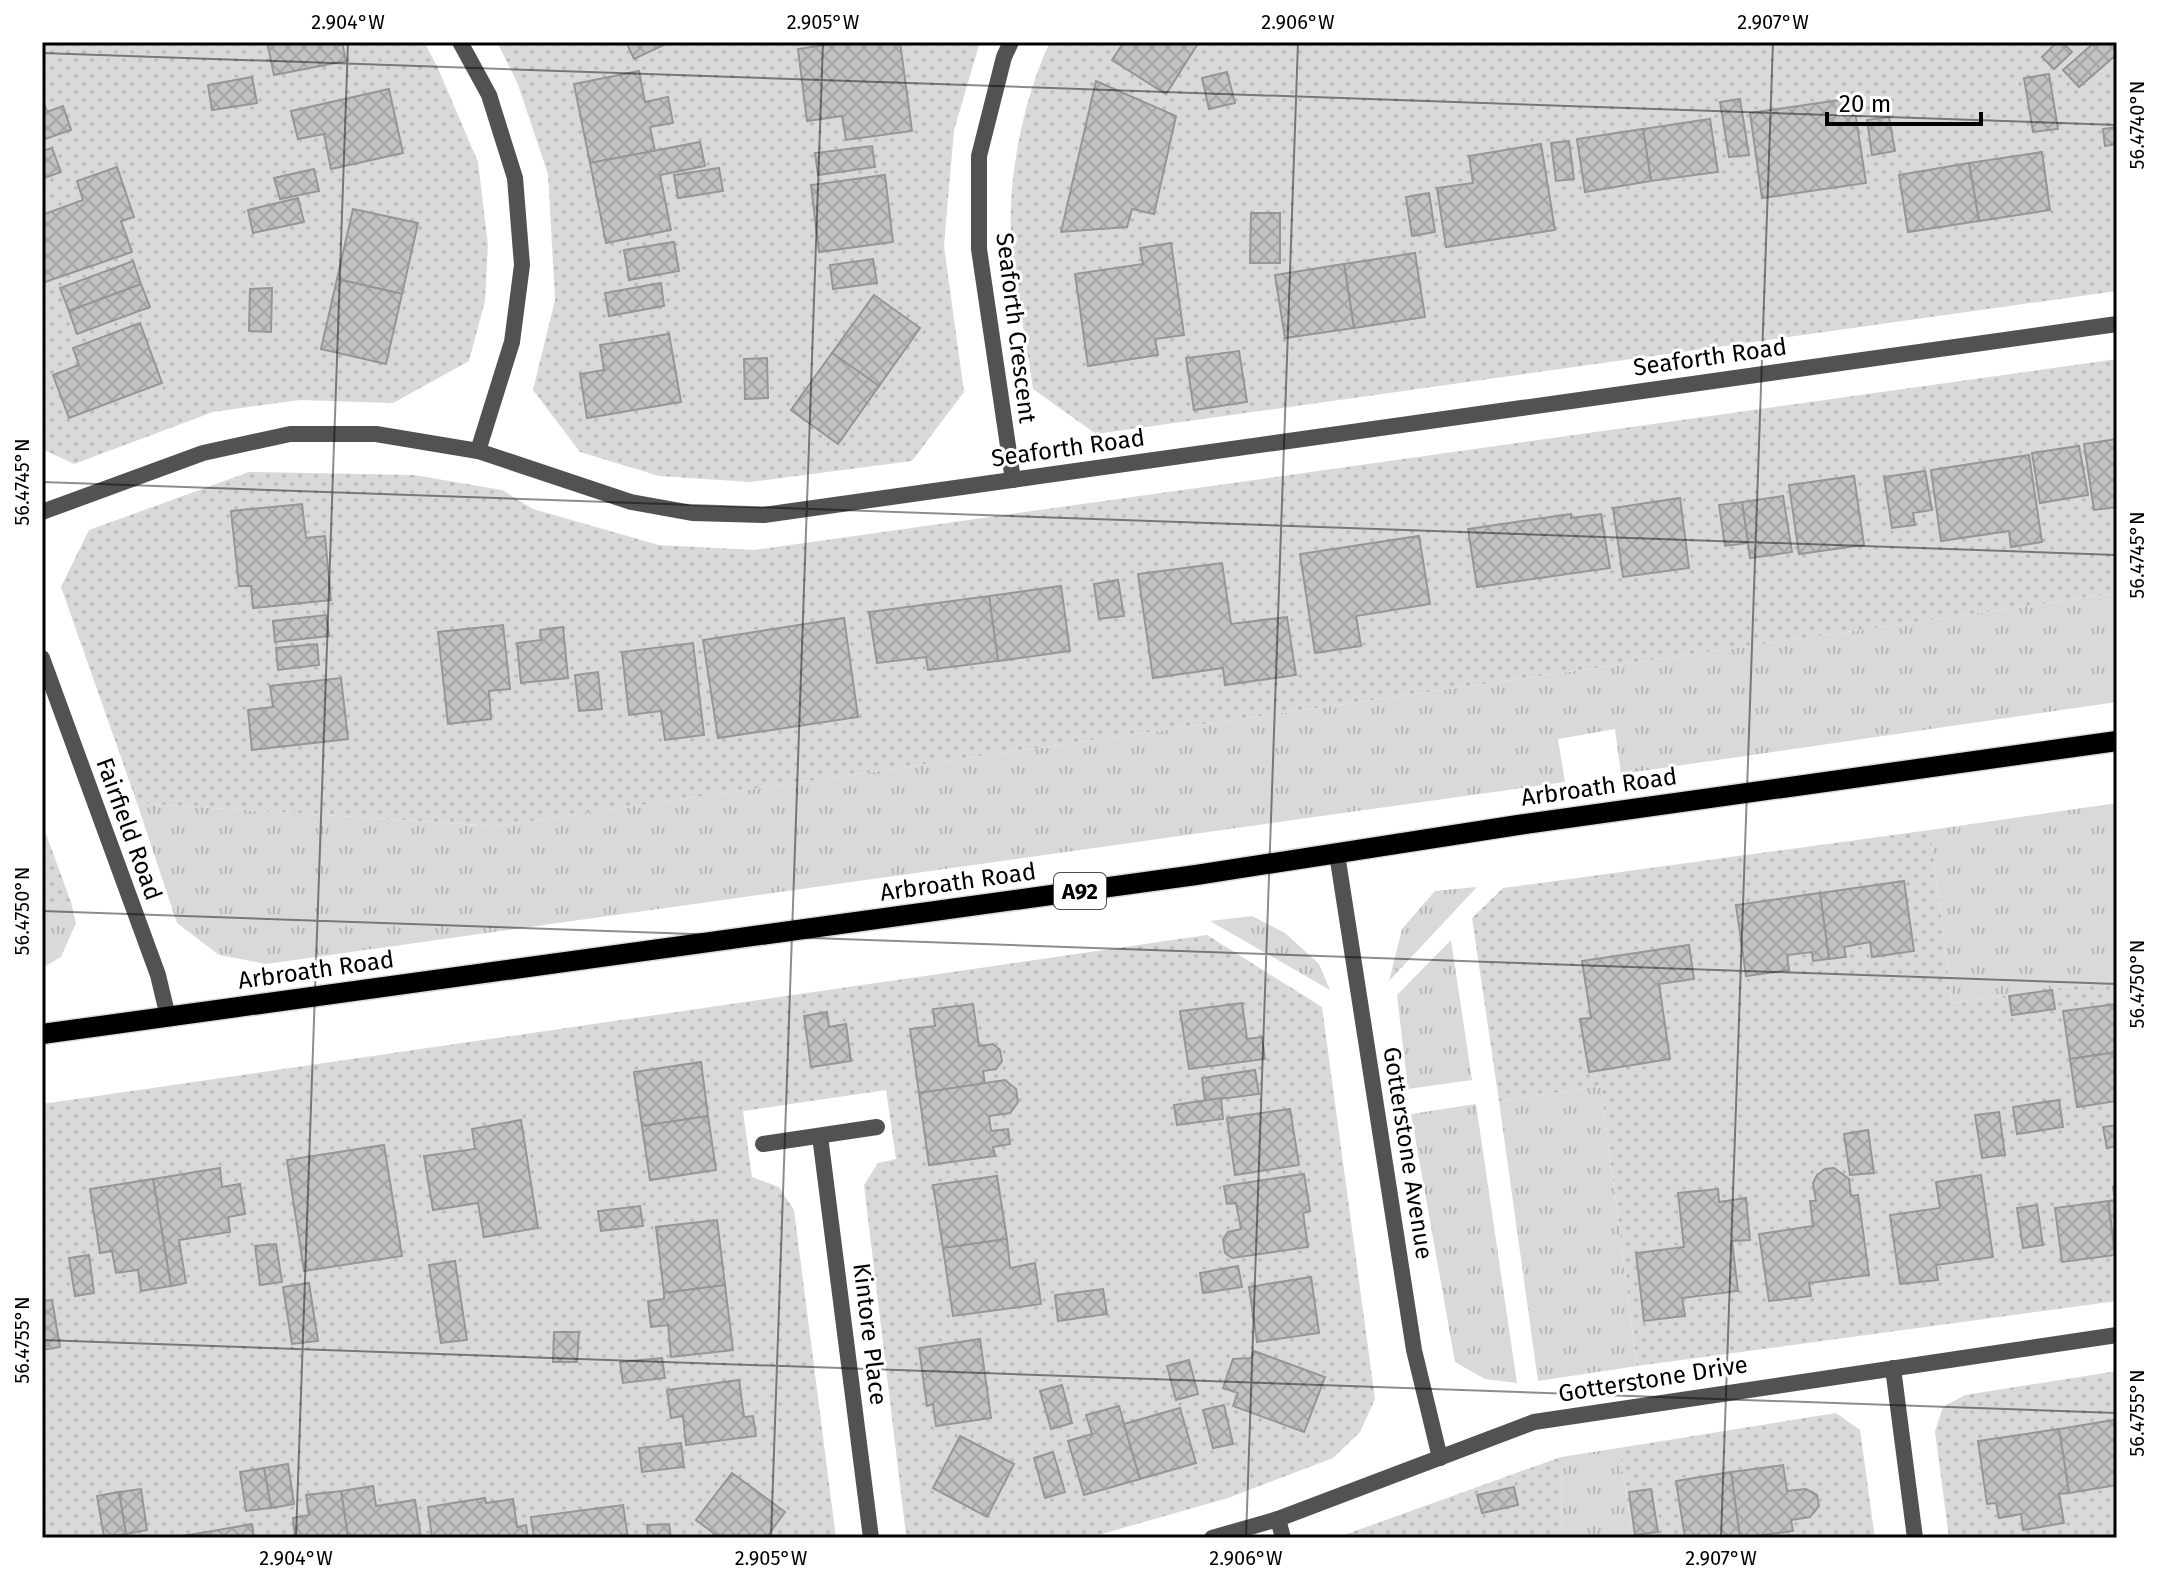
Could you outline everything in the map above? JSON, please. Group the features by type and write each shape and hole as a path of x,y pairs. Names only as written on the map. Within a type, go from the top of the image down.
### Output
{"main road":[{"name":"Arbroath Road","path":"42,1034 1337,854 1518,825 2117,741"}],"street":[{"path":"460,42 489,95 515,178 522,265 512,342 478,451"},
{"name":"Seaforth Crescent","path":"1011,42 1004,57 979,156 979,249 1013,480"},
{"name":"Seaforth Road","path":"42,512 203,453 290,434 376,434 478,451 631,502 692,513 764,515 2117,324"},
{"name":"Fairfield Road","path":"42,658 158,975 168,1017"},
{"name":"Gotterstone Avenue","path":"1337,854 1414,1350 1440,1458"},
{"path":"763,1144 877,1127"},
{"name":"Kintore Place","path":"820,1136 871,1538"},
{"name":"Gotterstone Drive","path":"1212,1538 1278,1519 1534,1422 2117,1335"},
{"path":"1893,1368 1915,1538"},
{"path":"1278,1519 1283,1538"}],"green space":[{"path":"42,42 424,42 478,162 488,245 485,301 469,361 393,403 300,400 213,412 74,464 42,449"},
{"path":"497,42 980,42 954,130 944,246 964,392 912,461 750,482 659,476 580,452 533,390 555,300 548,174 517,82"},
{"path":"1050,42 2117,42 2117,291 1096,434 1033,389 1015,271 1011,209 1015,160 1033,85"},
{"path":"2117,359 2117,593 495,826 137,803 61,587 89,530 249,472 414,475 502,490 533,509 659,545 754,550"},
{"path":"2117,593 2117,702 1621,774 1615,729 1558,739 1565,782 266,964 219,955 177,923 137,803 495,826"},
{"path":"2117,803 2117,980 1952,1003 1930,830"},
{"path":"42,823 71,902 42,907"},
{"path":"1930,830 1952,1003 2117,980 2117,1301 1637,1366 1601,1086 1499,1101 1472,918 1503,888"},
{"path":"1477,887 1389,981 1402,929 1435,891"},
{"path":"71,902 76,923 61,957 42,968 42,907"},
{"path":"1252,916 1285,933 1319,964 1330,990 1210,921"},
{"path":"1207,935 1322,1007 1375,1399 1360,1432 1333,1458 1228,1498 1088,1538 908,1538 864,1185 878,1163 896,1159 886,1090 743,1111 752,1177 779,1187 794,1210 836,1538 42,1538 42,1104"},
{"path":"1451,940 1472,1080 1408,1089 1397,995"},
{"path":"1601,1086 1637,1366 1538,1381 1499,1101"},
{"path":"1476,1104 1517,1383 1485,1379 1455,1362 1411,1114"},
{"path":"2117,1371 2117,1538 1949,1538 1935,1431 1943,1407 1965,1395"},
{"path":"1836,1413 1860,1430 1875,1538 1633,1538 1619,1448"},
{"path":"1619,1448 1633,1538 1562,1538 1561,1457"},
{"path":"1561,1457 1562,1538 1341,1538 1344,1535"}],"building":[{"path":"267,42 342,42 346,61 274,75"},
{"path":"626,42 670,42 634,59"},
{"path":"846,42 900,42 912,131 846,140 842,116 807,121 798,49"},
{"path":"1124,42 1199,42 1166,94 1112,60"},
{"path":"2057,42 2062,42 2072,52 2054,69 2042,57"},
{"path":"2095,42 2117,42 2117,54 2079,87 2063,70"},
{"path":"639,71 645,102 668,97 673,123 650,127 655,151 590,163 574,84"},
{"path":"1227,72 1235,103 1209,109 1202,78"},
{"path":"2049,74 2058,129 2033,132 2024,78"},
{"path":"252,77 257,103 212,110 208,85"},
{"path":"1096,81 1176,116 1154,214 1132,209 1127,227 1061,232"},
{"path":"389,89 403,153 331,169 324,134 298,139 291,111"},
{"path":"42,97 47,112 63,106 71,130 42,140"},
{"path":"1853,98 1866,183 1762,198 1750,113"},
{"path":"1740,99 1749,155 1729,157 1720,102"},
{"path":"1889,117 1895,151 1872,155 1867,120"},
{"path":"1710,119 1718,172 1651,181 1643,129"},
{"path":"2117,127 2117,144 2105,146 2103,129"},
{"path":"1643,129 1651,181 1585,192 1577,139"},
{"path":"1569,141 1574,179 1556,181 1551,143"},
{"path":"700,142 705,166 660,175 671,230 606,243 590,163"},
{"path":"1541,144 1555,230 1446,247 1437,188 1473,183 1469,156"},
{"path":"872,146 875,167 818,175 815,153"},
{"path":"52,148 61,172 42,179 42,151"},
{"path":"2042,152 2050,210 1979,221 1969,163"},
{"path":"1969,163 1979,221 1908,232 1899,175"},
{"path":"117,167 134,217 121,221 132,252 42,283 42,215 83,200 77,181"},
{"path":"719,168 723,191 678,198 674,175"},
{"path":"314,169 319,191 280,199 274,178"},
{"path":"885,175 893,242 819,252 811,185"},
{"path":"1429,193 1435,232 1412,236 1406,197"},
{"path":"298,198 304,222 253,233 248,210"},
{"path":"353,209 418,223 402,294 337,279"},
{"path":"1251,213 1280,213 1280,263 1250,263"},
{"path":"674,242 679,271 629,280 624,250"},
{"path":"1171,243 1184,335 1155,339 1158,355 1088,366 1075,274 1143,264 1140,248"},
{"path":"1415,253 1425,317 1354,328 1344,264"},
{"path":"873,259 877,283 833,289 830,265"},
{"path":"133,261 141,284 69,311 60,288"},
{"path":"1344,264 1354,328 1285,338 1275,275"},
{"path":"337,279 402,294 386,364 321,349"},
{"path":"661,283 664,306 609,316 605,293"},
{"path":"141,284 150,307 77,334 69,311"},
{"path":"272,288 271,332 249,331 250,289"},
{"path":"874,295 920,328 879,386 832,353"},
{"path":"140,323 162,383 69,418 53,375 79,365 73,348"},
{"path":"669,334 681,402 587,418 580,374 604,370 600,345"},
{"path":"1239,351 1247,402 1194,410 1186,358"},
{"path":"832,353 879,386 838,444 791,410"},
{"path":"767,358 768,398 745,399 744,359"},
{"path":"2117,439 2117,507 2094,510 2084,444"},
{"path":"2079,446 2088,495 2040,503 2032,453"},
{"path":"2029,455 2042,542 2011,547 2009,531 1941,541 1931,470"},
{"path":"1925,471 1932,510 1913,513 1915,525 1892,528 1884,477"},
{"path":"1854,476 1864,545 1799,554 1789,485"},
{"path":"1783,496 1792,552 1750,558 1742,502"},
{"path":"1680,498 1689,568 1623,577 1613,508"},
{"path":"1742,502 1748,543 1725,546 1719,505"},
{"path":"302,504 306,538 325,536 331,600 253,608 251,586 239,586 231,511"},
{"path":"1571,514 1571,518 1601,514 1610,568 1477,587 1468,529"},
{"path":"1419,536 1430,604 1356,616 1361,646 1315,653 1300,554"},
{"path":"1222,563 1231,624 1287,617 1296,675 1225,685 1223,668 1153,678 1138,574"},
{"path":"1118,580 1124,616 1099,619 1094,584"},
{"path":"1061,586 1070,651 998,661 989,596"},
{"path":"989,596 998,661 928,670 926,657 877,663 869,612"},
{"path":"326,615 329,636 275,642 273,621"},
{"path":"844,618 858,717 718,738 703,640"},
{"path":"503,625 510,689 489,691 491,719 448,724 438,632"},
{"path":"563,627 568,678 521,683 517,643 541,640 540,630"},
{"path":"693,643 704,735 665,740 661,711 629,715 622,652"},
{"path":"317,644 319,665 278,670 276,648"},
{"path":"598,672 602,709 579,711 575,675"},
{"path":"341,678 348,739 252,750 248,710 273,707 270,686"},
{"path":"1904,881 1914,951 1872,957 1870,942 1844,947 1846,957 1829,959 1820,893"},
{"path":"1820,893 1829,959 1813,961 1812,952 1787,955 1789,970 1746,976 1736,905"},
{"path":"1689,945 1694,979 1659,984 1670,1059 1589,1072 1580,1019 1591,1018 1582,961"},
{"path":"2052,990 2055,1009 2012,1015 2009,996"},
{"path":"1242,1003 1247,1039 1262,1037 1265,1059 1189,1069 1180,1011"},
{"path":"973,1004 979,1046 993,1044 1000,1050 1002,1061 996,1069 983,1071 985,1084 919,1093 910,1029 935,1026 933,1009"},
{"path":"2117,1004 2117,1052 2070,1059 2063,1011"},
{"path":"827,1012 829,1027 846,1024 851,1061 811,1067 804,1016"},
{"path":"2117,1052 2117,1101 2077,1107 2070,1059"},
{"path":"701,1062 708,1116 642,1126 634,1072"},
{"path":"1255,1070 1259,1094 1205,1101 1202,1078"},
{"path":"1005,1080 1016,1089 1018,1102 1010,1113 989,1116 991,1131 1008,1129 1010,1144 993,1147 995,1156 929,1165 919,1093"},
{"path":"1221,1098 1223,1119 1177,1125 1174,1105"},
{"path":"2059,1100 2063,1127 2017,1134 2013,1107"},
{"path":"1290,1109 1299,1165 1235,1175 1227,1118"},
{"path":"1999,1112 2005,1155 1982,1158 1975,1115"},
{"path":"708,1116 716,1170 650,1180 642,1126"},
{"path":"521,1120 538,1228 484,1237 478,1203 433,1210 424,1156 475,1149 472,1129"},
{"path":"2117,1125 2117,1146 2107,1148 2103,1127"},
{"path":"1868,1130 1874,1173 1850,1175 1844,1134"},
{"path":"384,1145 402,1256 304,1271 287,1160"},
{"path":"220,1168 222,1187 240,1184 245,1214 228,1217 230,1232 179,1240 186,1283 171,1286 153,1179"},
{"path":"1834,1168 1849,1179 1851,1196 1858,1195 1869,1275 1809,1283 1811,1296 1769,1301 1759,1234 1813,1226 1810,1201 1816,1201 1813,1183 1825,1169"},
{"path":"1304,1174 1310,1211 1303,1213 1308,1247 1232,1258 1225,1253 1223,1239 1228,1232 1241,1229 1236,1203 1227,1204 1224,1186"},
{"path":"1981,1175 1993,1257 1936,1265 1938,1280 1900,1284 1890,1215 1940,1208 1936,1182"},
{"path":"997,1176 1007,1239 943,1248 933,1185"},
{"path":"153,1179 171,1286 141,1291 138,1270 116,1273 112,1251 100,1253 90,1189"},
{"path":"2117,1183 2115,1255 2108,1201 2115,1200 2113,1187"},
{"path":"1718,1189 1719,1202 1746,1198 1750,1240 1732,1241 1738,1291 1682,1298 1685,1316 1644,1321 1636,1253 1684,1247 1678,1193"},
{"path":"2108,1201 2115,1255 2062,1262 2055,1208"},
{"path":"2037,1205 2043,1245 2023,1248 2017,1208"},
{"path":"640,1206 643,1226 601,1231 598,1211"},
{"path":"717,1220 725,1285 664,1293 656,1227"},
{"path":"1007,1239 1010,1268 1035,1263 1041,1304 953,1316 943,1248"},
{"path":"276,1244 282,1282 260,1285 255,1246"},
{"path":"89,1255 94,1293 75,1296 69,1258"},
{"path":"455,1261 467,1340 441,1343 429,1265"},
{"path":"1238,1266 1242,1287 1203,1293 1200,1273"},
{"path":"1311,1277 1319,1333 1257,1342 1249,1287"},
{"path":"309,1283 318,1341 292,1344 283,1287"},
{"path":"725,1285 733,1350 671,1357 668,1325 651,1327 648,1301 664,1299 664,1293"},
{"path":"1103,1289 1107,1314 1058,1321 1055,1295"},
{"path":"52,1300 60,1347 42,1350 42,1301"},
{"path":"554,1332 579,1332 577,1362 553,1362"},
{"path":"980,1339 991,1418 936,1426 933,1404 927,1406 919,1348"},
{"path":"1254,1351 1325,1377 1304,1432 1233,1406 1238,1393 1223,1388 1233,1359 1251,1358"},
{"path":"662,1358 665,1378 623,1383 620,1362"},
{"path":"1189,1360 1198,1394 1176,1400 1167,1366"},
{"path":"739,1380 744,1417 753,1416 756,1436 686,1445 683,1416 671,1418 667,1390"},
{"path":"1062,1385 1072,1423 1051,1429 1040,1391"},
{"path":"1224,1405 1233,1444 1213,1448 1203,1410"},
{"path":"1119,1406 1140,1479 1084,1495 1068,1441 1092,1434 1086,1415"},
{"path":"1180,1408 1196,1463 1140,1479 1124,1424"},
{"path":"2114,1420 2117,1485 2069,1493 2059,1429"},
{"path":"2059,1429 2069,1493 2059,1494 2064,1523 2023,1530 2021,1514 1999,1518 1996,1503 1987,1504 1978,1441"},
{"path":"960,1436 1014,1464 987,1517 933,1488"},
{"path":"681,1443 684,1467 642,1472 639,1448"},
{"path":"1053,1452 1065,1492 1045,1498 1034,1458"},
{"path":"288,1464 294,1504 271,1508 264,1468"},
{"path":"1783,1465 1787,1491 1806,1489 1817,1495 1819,1506 1810,1517 1791,1520 1793,1531 1740,1538 1731,1472"},
{"path":"264,1468 271,1508 246,1511 240,1472"},
{"path":"1731,1472 1740,1538 1685,1538 1676,1481"},
{"path":"732,1473 785,1512 766,1538 720,1538 696,1520"},
{"path":"373,1486 376,1506 415,1500 421,1538 348,1538 341,1491"},
{"path":"1514,1487 1518,1505 1482,1513 1477,1495"},
{"path":"141,1489 147,1530 126,1534 119,1492"},
{"path":"1651,1489 1658,1532 1635,1535 1629,1492"},
{"path":"341,1491 348,1538 295,1538 293,1518 309,1515 306,1495"},
{"path":"119,1492 126,1534 104,1537 97,1496"},
{"path":"485,1498 486,1503 513,1499 517,1527 526,1525 528,1538 432,1538 428,1507"},
{"path":"623,1505 628,1538 534,1538 531,1517"},
{"path":"252,1524 254,1538 202,1538 201,1533"},
{"path":"669,1524 671,1538 648,1538 647,1525"},
{"path":"201,1533 202,1538 170,1538"}]}
